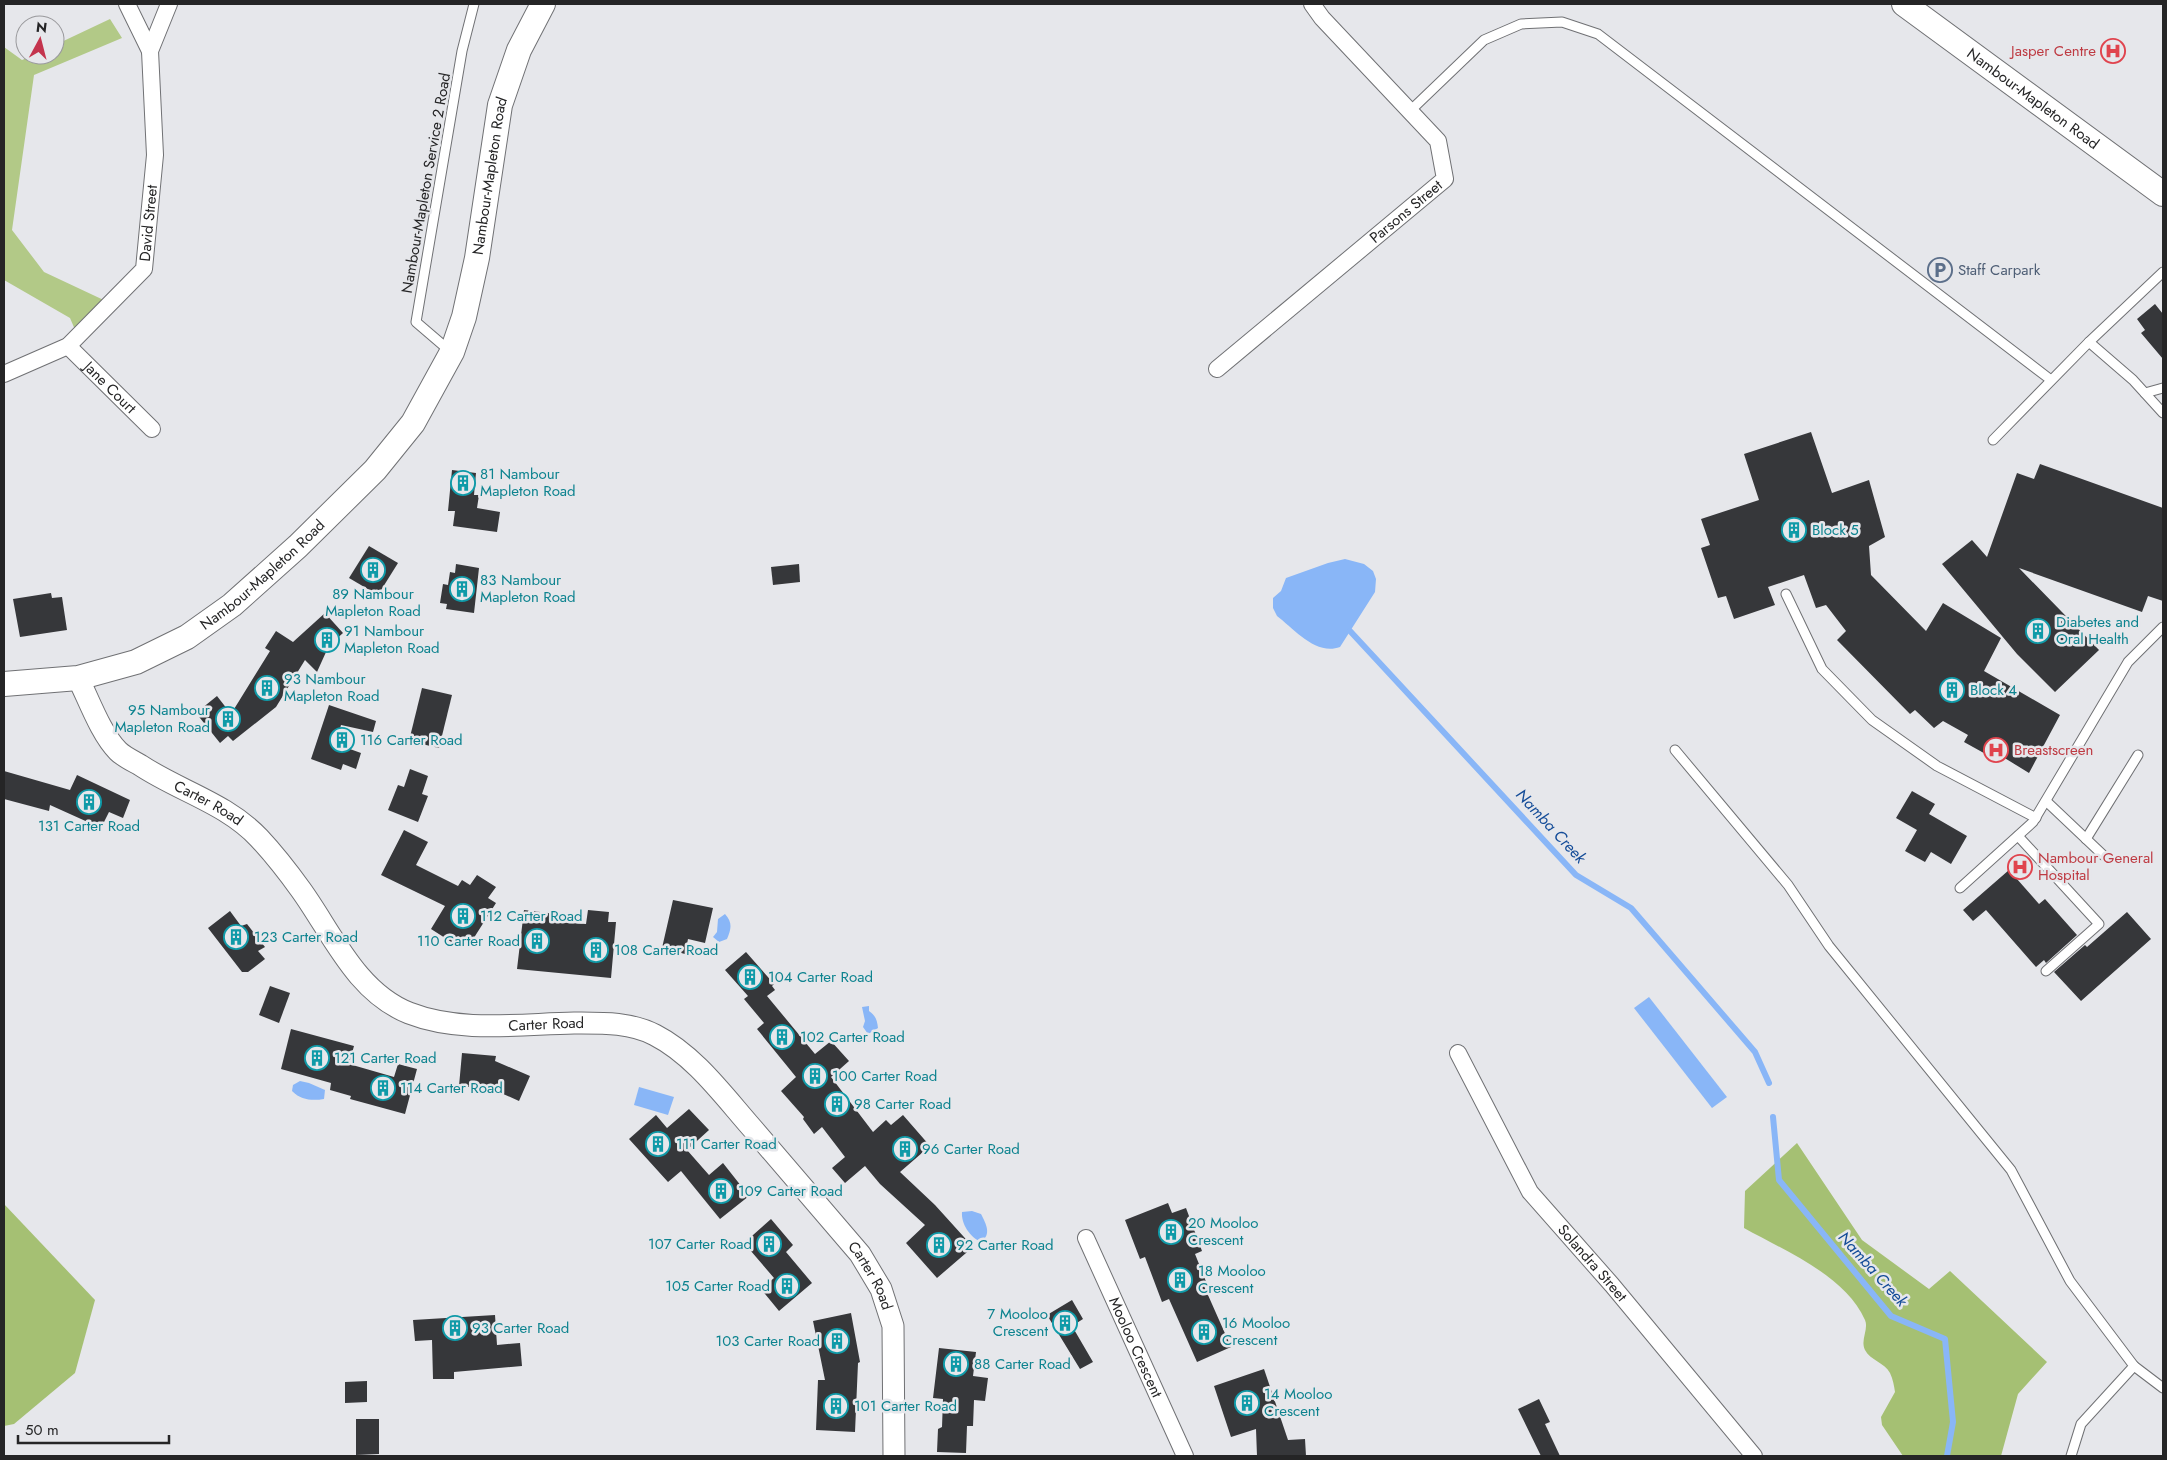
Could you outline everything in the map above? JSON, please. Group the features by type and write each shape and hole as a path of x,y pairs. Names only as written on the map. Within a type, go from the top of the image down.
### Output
{"main road":[{"name":"Nambour-Mapleton Road","path":"4,684 78,678 136,662 187,637 232,605 298,546 375,470 413,423 450,356 464,316 477,258 500,105 519,50 543,4"},
{"name":"Nambour-Mapleton Road","path":"1904,4 2163,194"}],"street":[{"path":"127,4 150,52"},
{"name":"David Street","path":"4,374 68,346 144,269 155,155 150,52 169,4"},
{"name":"Parsons Street","path":"1216,369 1445,179 1438,141 1322,18 1312,4"},
{"name":"Jane Court","path":"68,346 152,429"},
{"name":"Carter Road","path":"78,678 99,723 118,751 177,788 219,806 244,823 275,856 302,890 361,978 383,997 408,1012 447,1022 480,1025 596,1023 629,1025 655,1035 682,1053 693,1063 860,1254 881,1289 893,1326 894,1456"},
{"name":"Solandra Street","path":"1458,1053 1530,1192 1618,1293 1754,1456"},
{"name":"Mooloo Crescent","path":"1086,1238 1185,1456"}],"lane":[{"name":"Nambour-Mapleton Service 2 Road","path":"450,356 416,322 462,51 474,4"},
{"path":"1410,111 1484,40 1521,24 1562,22 1598,34 2051,380"},
{"path":"1993,440 2089,342 2163,272"},
{"path":"2089,342 2145,393 2163,414"},
{"path":"2145,393 2163,389"},
{"path":"1786,594 1822,669 1872,720 1937,766 2036,818"},
{"path":"1960,888 2036,818 2128,662 2163,627"},
{"path":"1674,750 1788,885 1829,946 2011,1170 2070,1281 2134,1366 2163,1388"},
{"path":"2086,840 2138,755"},
{"path":"2046,801 2103,855"},
{"path":"2018,836 2099,924 2046,970"},
{"path":"2071,1456 2082,1424 2134,1366"}],"green space":[{"path":"110,19 122,38 65,62 65,40"},
{"path":"4,47 15,55 15,65 58,65 34,75 12,230 44,272 110,303 76,332 70,318 4,280"},
{"path":"1797,1143 1862,1240 1929,1289 1950,1271 2047,1362 2018,1394 2001,1456 1903,1456 1882,1425 1881,1417 1895,1392 1892,1378 1888,1370 1865,1350 1863,1342 1866,1323 1856,1304 1829,1277 1795,1255 1744,1228 1745,1191"},
{"path":"4,1204 95,1300 75,1373 14,1424 4,1426"}],"water":[{"path":"1345,559 1364,564 1373,571 1376,579 1375,592 1340,647 1322,648 1306,640 1277,616 1273,608 1273,598 1281,591 1286,578"},
{"path":"725,914 730,923 730,929 727,939 719,942 713,937 717,932 718,919"},
{"path":"1649,997 1727,1097 1712,1108 1634,1008"},
{"path":"869,1006 869,1011 876,1018 878,1028 868,1034 863,1027 865,1021 862,1007"},
{"path":"300,1081 325,1090 324,1099 307,1099 295,1094 292,1091 293,1085"},
{"path":"639,1087 674,1097 668,1115 634,1105"},
{"path":"972,1211 981,1214 986,1225 986,1236 981,1242 970,1233 963,1221 962,1212"}],"building":[{"path":"2155,304 2163,314 2163,359 2141,333 2145,330 2137,319"},
{"path":"1811,432 1832,493 1869,480 1885,537 1869,546 1871,575 1926,631 1943,603 2001,638 1984,671 2060,715 2029,773 2003,757 2000,762 1964,742 1968,735 1943,721 1934,728 1915,710 1910,714 1837,640 1846,631 1826,605 1816,608 1804,575 1768,587 1775,605 1734,619 1726,596 1718,598 1701,548 1710,545 1701,519 1759,500 1744,454"},
{"path":"2040,464 2163,508 2163,601 2148,596 2142,612 2019,568 2099,650 2055,692 2017,654 1942,564 1972,540 1987,557 2017,473 2034,479"},
{"path":"452,470 476,473 474,495 479,495 477,508 500,512 497,532 453,526 455,511 448,511"},
{"name":"89 Nambour Mapleton Road","path":"369,546 398,563 378,595 349,578"},
{"name":"83 Nambour Mapleton Road","path":"456,564 479,568 474,613 446,609 447,604 440,603 443,584 448,585 450,572 455,573"},
{"path":"799,564 800,582 773,585 771,567"},
{"path":"51,593 52,598 62,597 67,630 20,637 13,599"},
{"path":"325,613 343,633 333,642 331,641 317,672 305,660 276,707 233,741 228,736 220,743 196,713 217,696 231,714 270,651 265,648 276,631 293,642"},
{"path":"422,688 452,695 439,748 409,741"},
{"name":"116 Carter Road","path":"329,705 376,721 373,732 341,725 336,744 361,753 356,769 343,764 341,770 311,759"},
{"path":"410,769 428,776 422,794 428,796 418,822 388,810 398,785 404,787"},
{"path":"4,771 70,790 77,775 130,800 123,818 109,812 101,828 50,805 49,811 4,799"},
{"path":"1912,791 1935,804 1929,814 1967,836 1951,864 1931,852 1925,862 1905,851 1917,830 1896,818"},
{"path":"404,830 428,842 416,865 458,886 462,880 470,885 477,875 496,887 488,898 496,903 470,944 458,936 453,943 431,929 445,906 381,875"},
{"path":"2009,870 2039,904 2045,899 2077,935 2046,963 2044,960 2036,967 1986,910 1973,921 1963,910"},
{"path":"673,900 713,908 705,943 688,939 685,954 662,948"},
{"path":"524,910 556,914 555,922 586,924 588,910 609,912 608,922 616,922 611,978 517,969"},
{"name":"123 Carter Road","path":"230,911 241,926 247,924 265,947 258,951 265,959 248,972 242,972 208,928"},
{"path":"2127,912 2151,939 2081,1001 2054,972 2085,945 2087,947"},
{"path":"746,952 774,984 772,986 775,990 767,996 815,1054 831,1041 849,1061 831,1077 873,1132 886,1120 891,1125 903,1115 930,1146 900,1172 935,1205 973,1247 937,1278 906,1243 925,1225 880,1184 865,1166 845,1183 832,1168 845,1157 822,1127 814,1134 803,1119 804,1117 781,1091 796,1077 757,1029 764,1023 744,999 748,996 725,970"},
{"path":"270,986 290,993 279,1023 259,1015"},
{"path":"291,1029 354,1046 349,1064 394,1077 398,1064 417,1069 405,1114 350,1099 351,1096 330,1090 331,1083 281,1069"},
{"path":"462,1053 496,1056 495,1061 530,1076 519,1101 492,1089 459,1086"},
{"path":"689,1109 709,1130 687,1150 709,1175 723,1163 749,1196 720,1219 681,1171 668,1182 629,1139 656,1115 667,1128"},
{"path":"1168,1203 1172,1213 1186,1208 1202,1251 1195,1254 1207,1284 1204,1286 1231,1347 1197,1362 1169,1299 1162,1302 1145,1257 1140,1259 1125,1220"},
{"path":"771,1219 793,1245 786,1252 812,1283 779,1311 761,1289 774,1278 744,1243"},
{"name":"7 Mooloo Crescent","path":"1072,1300 1083,1319 1072,1326 1093,1362 1080,1369 1047,1315"},
{"path":"851,1313 860,1362 858,1363 855,1432 816,1430 818,1380 825,1380 813,1321"},
{"path":"495,1315 497,1345 520,1343 522,1366 454,1372 454,1379 433,1379 432,1340 415,1341 413,1320"},
{"path":"939,1348 976,1352 973,1376 988,1378 985,1401 974,1400 973,1426 967,1426 966,1453 937,1452 938,1429 942,1427 943,1399 933,1398"},
{"name":"14 Mooloo Crescent","path":"1264,1369 1288,1440 1305,1439 1306,1456 1257,1456 1256,1429 1231,1437 1214,1386"},
{"path":"367,1381 367,1402 345,1403 345,1382"},
{"path":"1539,1399 1550,1422 1545,1424 1560,1456 1541,1456 1518,1409"},
{"path":"356,1419 379,1419 379,1454 356,1455"}],"waterway":[{"name":"Namba Creek","path":"1350,631 1576,875 1631,908 1755,1052 1769,1083"},
{"name":"Namba Creek","path":"1773,1117 1779,1180 1891,1316 1945,1339 1953,1422 1947,1456"}],"place":[{"name":"Jasper Centre","path":"2113,51"},
{"name":"Staff Carpark","path":"1940,270"},
{"name":"81 Nambour Mapleton Road","path":"463,483"},
{"name":"Block 5","path":"1794,530"},
{"name":"89 Nambour Mapleton Road","path":"373,570"},
{"name":"83 Nambour Mapleton Road","path":"462,589"},
{"name":"Diabetes and Oral Health","path":"2038,631"},
{"name":"91 Nambour Mapleton Road","path":"327,640"},
{"name":"93 Nambour Mapleton Road","path":"267,688"},
{"name":"Block 4","path":"1952,690"},
{"name":"95 Nambour Mapleton Road","path":"228,719"},
{"name":"116 Carter Road","path":"342,740"},
{"name":"Breastscreen","path":"1996,750"},
{"name":"131 Carter Road","path":"89,802"},
{"name":"Nambour General Hospital","path":"2020,867"},
{"name":"112 Carter Road","path":"463,916"},
{"name":"123 Carter Road","path":"236,937"},
{"name":"110 Carter Road","path":"537,941"},
{"name":"108 Carter Road","path":"596,950"},
{"name":"104 Carter Road","path":"750,977"},
{"name":"102 Carter Road","path":"782,1037"},
{"name":"121 Carter Road","path":"317,1058"},
{"name":"100 Carter Road","path":"815,1076"},
{"name":"114 Carter Road","path":"383,1088"},
{"name":"98 Carter Road","path":"837,1104"},
{"name":"111 Carter Road","path":"658,1144"},
{"name":"96 Carter Road","path":"905,1149"},
{"name":"109 Carter Road","path":"721,1191"},
{"name":"20 Mooloo Crescent","path":"1171,1232"},
{"name":"107 Carter Road","path":"769,1244"},
{"name":"92 Carter Road","path":"939,1245"},
{"name":"18 Mooloo Crescent","path":"1180,1280"},
{"name":"105 Carter Road","path":"787,1286"},
{"name":"7 Mooloo Crescent","path":"1065,1323"},
{"name":"93 Carter Road","path":"455,1328"},
{"name":"16 Mooloo Crescent","path":"1204,1332"},
{"name":"103 Carter Road","path":"837,1341"},
{"name":"88 Carter Road","path":"956,1364"},
{"name":"14 Mooloo Crescent","path":"1247,1403"},
{"name":"101 Carter Road","path":"836,1406"}]}
